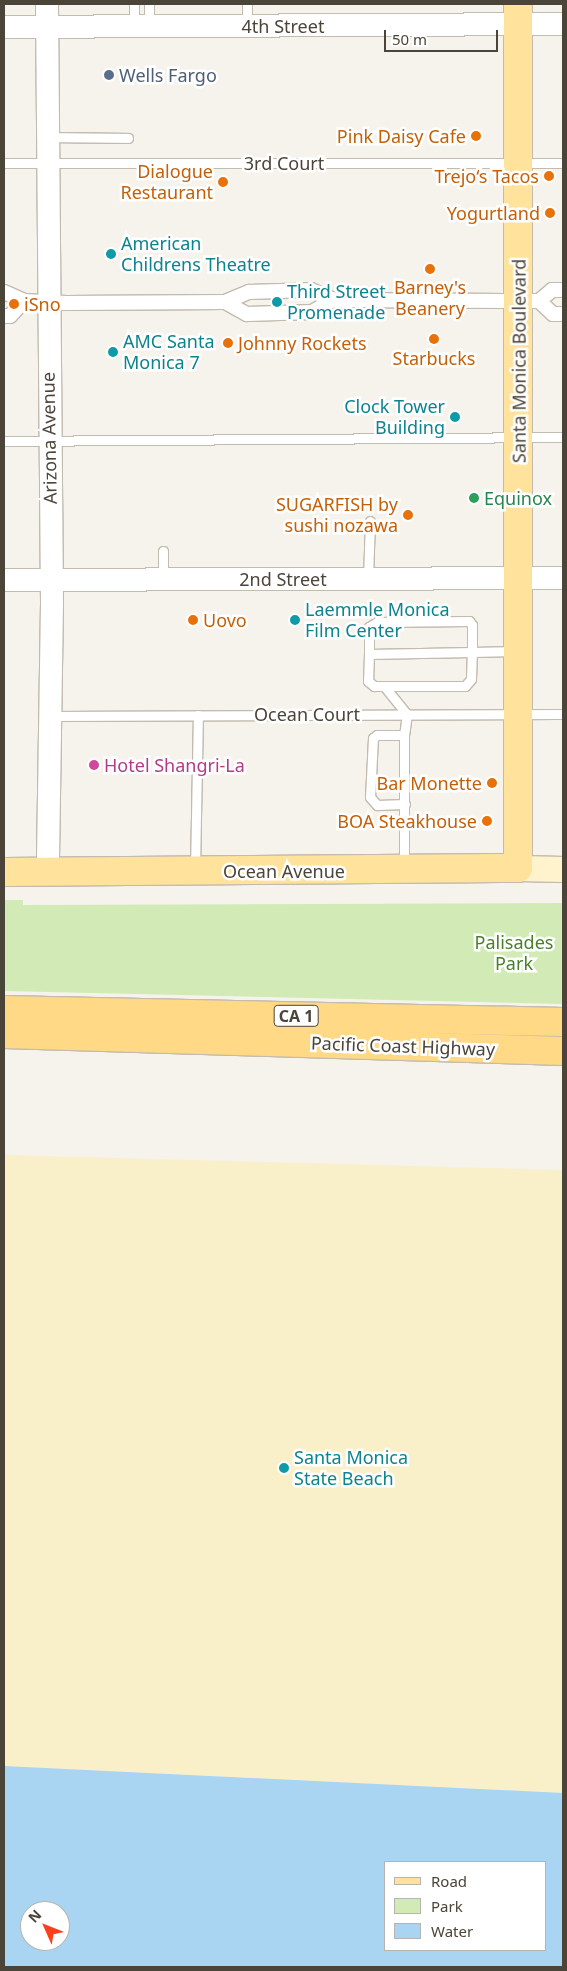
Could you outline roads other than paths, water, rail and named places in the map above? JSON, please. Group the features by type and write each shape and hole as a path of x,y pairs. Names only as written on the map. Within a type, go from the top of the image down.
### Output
{"highway":[{"name":"Pacific Coast Highway","path":"4,1010 563,1022"},
{"name":"Pacific Coast Highway","path":"4,1034 563,1051"}],"main road":[{"name":"Santa Monica Boulevard","path":"518,14 518,164 529,301 519,437 518,868"},
{"name":"Ocean Avenue","path":"4,872 563,869"}],"street":[{"name":"Arizona Avenue","path":"47,4 47,302 51,580 48,872"},
{"name":"4th Street","path":"4,27 247,26 518,14 563,24"},
{"path":"4,292 24,301 47,302 225,302 249,292 311,290 333,300 529,301 552,290 563,290"},
{"path":"225,302 247,314 312,312 333,300"},
{"path":"4,316 10,316 24,301"},
{"path":"529,301 553,314 563,314"},
{"name":"2nd Street","path":"4,580 563,578"}],"lane":[{"path":"134,4 141,26"},
{"path":"141,26 149,4"},
{"path":"247,4 247,26"},
{"path":"47,137 128,138"},
{"name":"3rd Court","path":"4,163 563,163"},
{"path":"4,441 563,437"},
{"path":"368,579 370,521"},
{"path":"163,551 163,580"},
{"path":"465,620 472,625 472,652 470,683 374,686 368,681 368,627 377,622 465,620"},
{"path":"369,654 518,650"},
{"path":"384,686 407,714 404,735 406,804 404,870"},
{"name":"Ocean Court","path":"51,716 563,714"},
{"path":"195,872 198,715"},
{"path":"404,735 377,735 373,738 370,797 377,804 406,804"}],"water":[{"path":"4,1766 563,1793 563,1967 4,1967"}],"place":[{"name":"Wells Fargo","path":"109,75"},
{"name":"Pink Daisy Cafe","path":"476,136"},
{"name":"Trejo‘s Tacos","path":"549,176"},
{"name":"Dialogue Restaurant","path":"223,182"},
{"name":"Yogurtland","path":"550,213"},
{"name":"American Childrens Theatre","path":"111,254"},
{"name":"Barney's Beanery","path":"430,269"},
{"name":"Third Street Promenade","path":"277,302"},
{"name":"iSno","path":"14,304"},
{"name":"Starbucks","path":"434,339"},
{"name":"Johnny Rockets","path":"228,343"},
{"name":"AMC Santa Monica 7","path":"113,352"},
{"name":"Clock Tower Building","path":"455,417"},
{"name":"Equinox","path":"474,498"},
{"name":"SUGARFISH by sushi nozawa","path":"408,515"},
{"name":"Uovo","path":"193,620"},
{"name":"Laemmle Monica Film Center","path":"295,620"},
{"name":"Hotel Shangri-La","path":"94,765"},
{"name":"Bar Monette","path":"492,783"},
{"name":"BOA Steakhouse","path":"487,821"},
{"name":"Santa Monica State Beach","path":"284,1468"}],"park label":[{"name":"Palisades Park","path":"514,953"}]}
